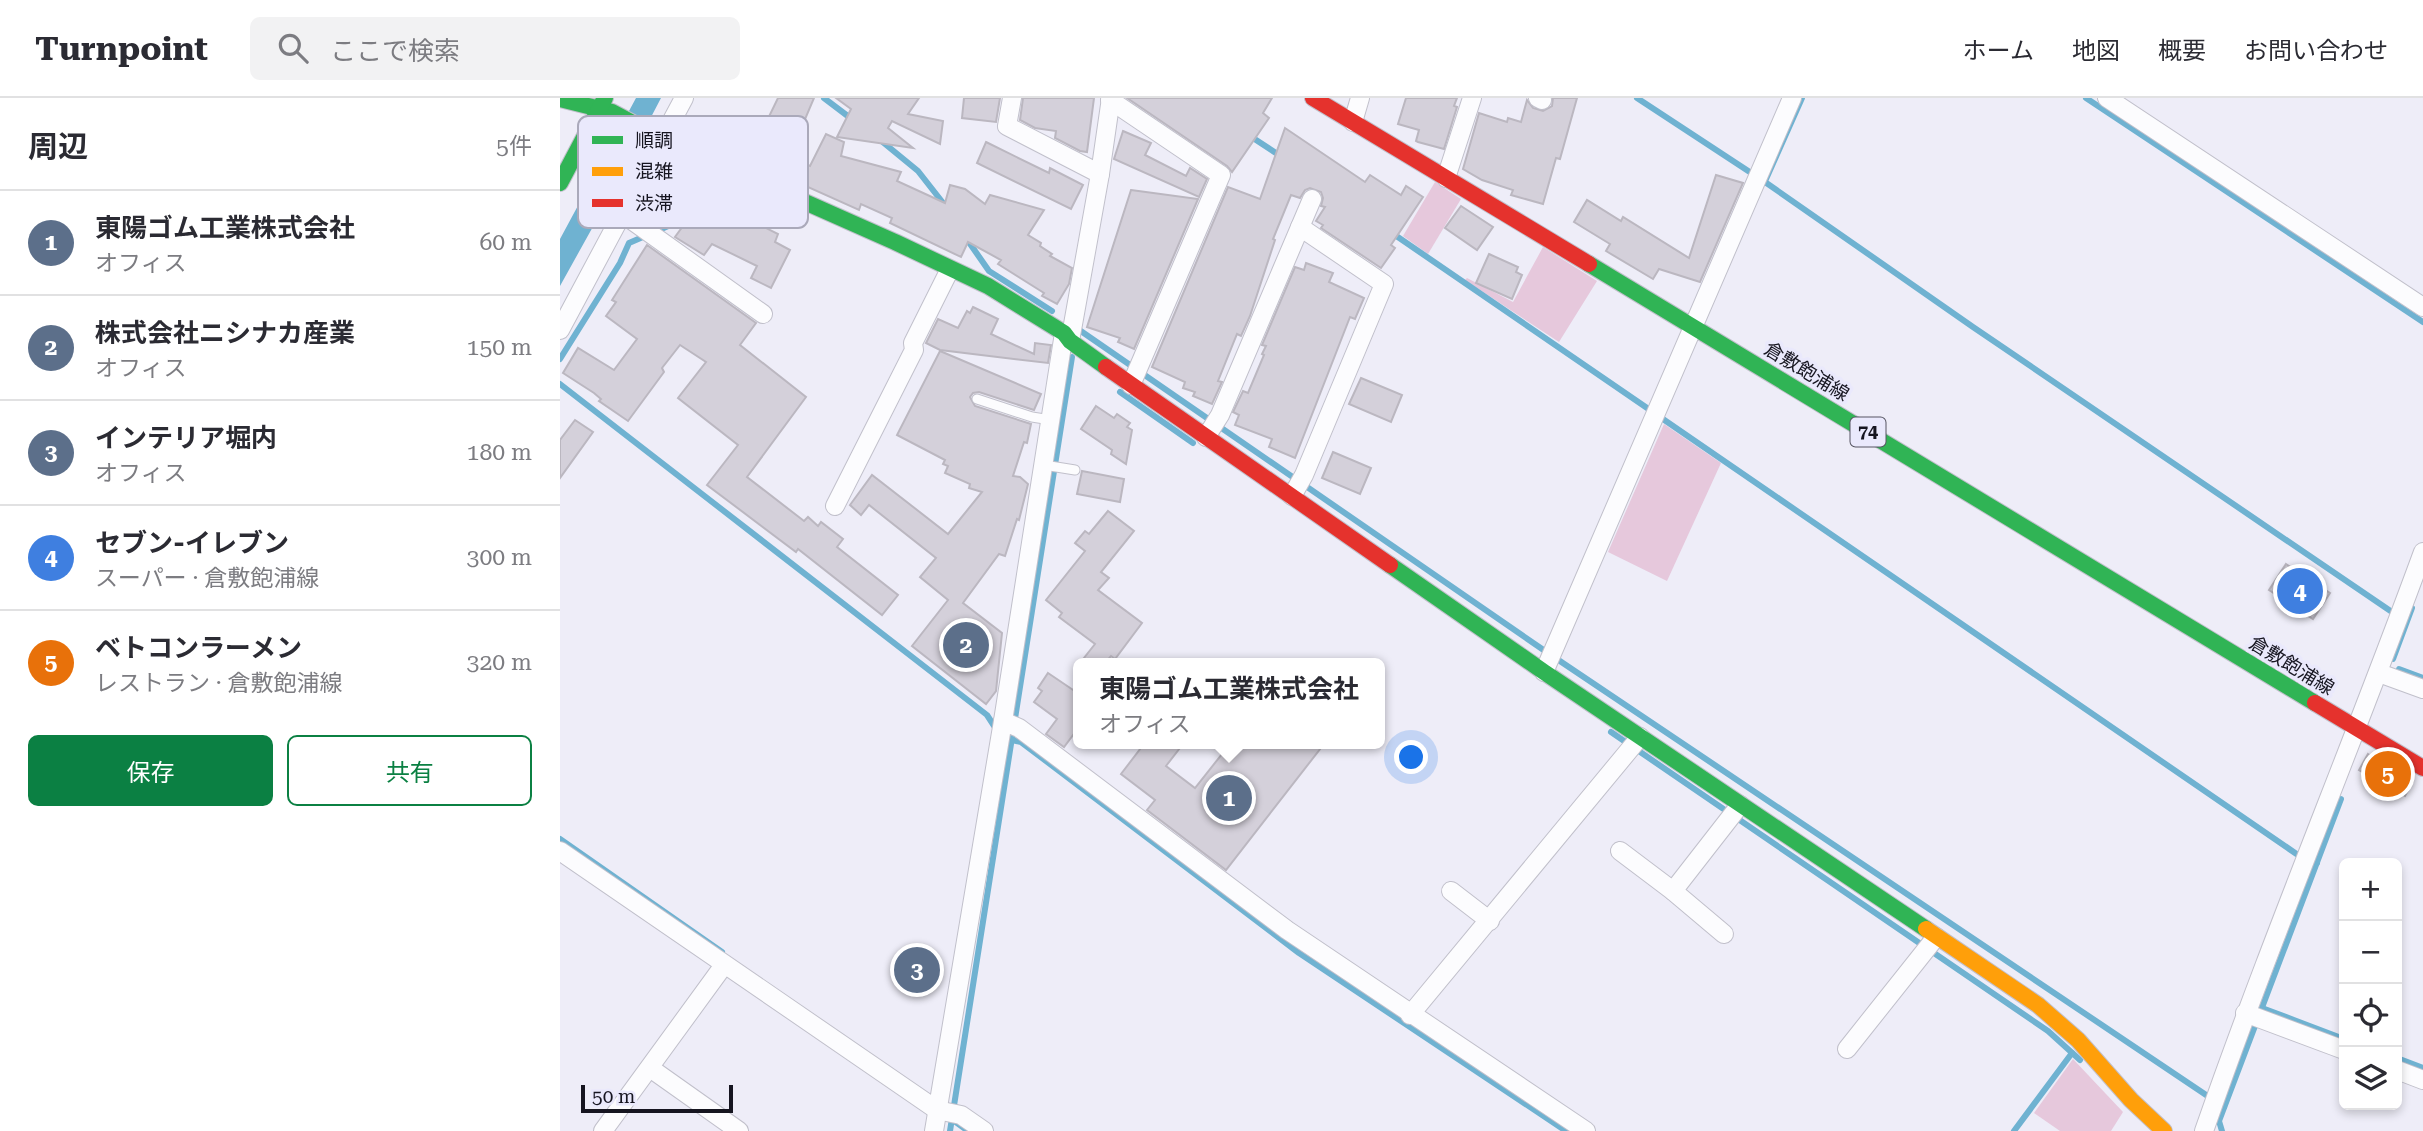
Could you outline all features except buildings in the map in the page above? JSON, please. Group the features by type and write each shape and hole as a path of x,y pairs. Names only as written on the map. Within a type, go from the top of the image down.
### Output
{"street":[{"path":"673,116 684,98"},
{"path":"1012,98 1007,126 1100,174"},
{"name":"倉敷飽浦線","path":"1313,98 2423,768"},
{"path":"1353,122 1360,98"},
{"path":"1446,178 1472,98"},
{"path":"1549,660 1792,98"},
{"path":"2107,98 2423,307"},
{"path":"560,99 605,106 623,116"},
{"path":"934,1131 949,1113 1047,466 1051,420 1100,174 1111,99 1222,175 1136,374"},
{"path":"560,183 578,152"},
{"path":"1213,427 1312,199"},
{"path":"808,208 947,274 988,286 1070,331 1136,374 1549,660 1635,744 1931,944 2038,1005 2078,1040 2131,1100 2164,1131"},
{"path":"1298,487 1384,284 1300,227"},
{"path":"560,330 615,228"},
{"path":"644,228 763,314"},
{"path":"835,506 914,350 913,343 947,274"},
{"path":"2204,1131 2253,1016 2306,860 2355,729 2386,675 2423,552"},
{"path":"2386,675 2423,688"},
{"path":"1007,729 1287,930 1586,1131"},
{"path":"1410,1015 1635,744"},
{"path":"1673,891 1735,811"},
{"path":"560,851 724,965 949,1113 984,1131"},
{"path":"1620,851 1724,934"},
{"path":"1451,891 1490,921"},
{"path":"1847,1049 1931,944"},
{"path":"603,1131 724,965"},
{"path":"2253,1016 2339,1048"},
{"path":"650,1068 739,1131"},
{"path":"2402,1072 2423,1080"}],"lane":[{"path":"977,399 1032,417 1051,420"},
{"path":"1047,466 1074,470"}],"shaded area":[{"path":"1435,182 1461,199 1428,254 1403,236"},
{"path":"1543,247 1597,281 1559,342 1465,280 1467,278 1513,302"},
{"path":"1664,424 1721,463 1667,581 1608,552"},
{"path":"2073,1059 2123,1112 2111,1131 2060,1131 2034,1113"}],"water":[{"path":"636,98 661,98 652,116 626,116"},
{"path":"578,206 578,228 592,228 560,286 560,239"}],"waterway":[{"path":"824,98 853,120"},
{"path":"1637,98 1765,182 2392,612"},
{"path":"1766,179 1802,98"},
{"path":"2086,98 2423,322"},
{"path":"1250,136 1282,157"},
{"path":"879,139 918,171 947,208"},
{"path":"560,359 620,263 629,243 664,228"},
{"path":"1392,233 1650,410"},
{"path":"966,238 989,271 1052,311"},
{"path":"1075,327 1545,651 2224,1107"},
{"path":"950,1131 1072,357"},
{"path":"560,384 987,715 998,732"},
{"path":"1120,392 1193,443"},
{"path":"1660,417 2298,855 2317,863"},
{"path":"2393,659 2412,608"},
{"path":"2399,669 2423,678"},
{"path":"1611,732 2048,1031 2080,1060"},
{"path":"1012,740 1021,742 1299,953 1566,1131"},
{"path":"2222,1131 2219,1121 2341,799"},
{"path":"560,839 722,952"},
{"path":"2262,1008 2339,1037"},
{"path":"2014,1131 2072,1053"},
{"path":"2402,1060 2423,1068"},
{"path":"953,1120 968,1131"}],"traffic: fast":[{"path":"595,116 605,98"},
{"path":"560,99 620,116"},
{"path":"560,183 578,149"},
{"path":"808,203 988,286 1064,333 1070,341 1106,367"},
{"path":"1589,264 2315,703"},
{"path":"1390,565 1926,929"}],"traffic: slow":[{"path":"1926,929 2038,1005 2078,1040 2131,1100 2164,1131"}],"traffic: jam":[{"path":"1313,98 1589,264"},
{"path":"1106,367 1390,565"},
{"path":"2315,703 2423,768"}],"place":[{"name":"セブン-イレブン","path":"2300,591"},
{"name":"株式会社ニシナカ産業","path":"966,645"},
{"name":"ベトコンラーメン","path":"2388,774"},
{"name":"東陽ゴム工業株式会社","path":"1229,798"},
{"name":"インテリア堀内","path":"917,970"}]}
